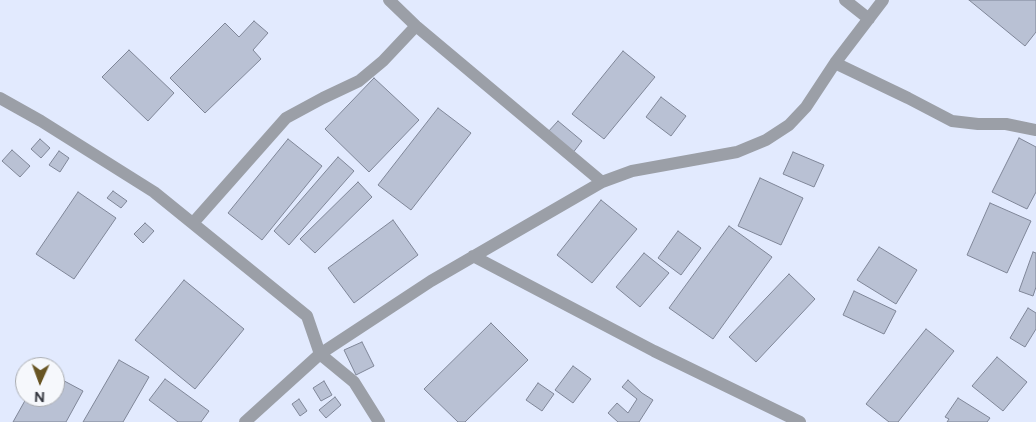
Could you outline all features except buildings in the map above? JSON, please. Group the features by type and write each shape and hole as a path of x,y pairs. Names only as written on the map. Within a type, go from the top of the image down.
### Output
{"street":[{"path":"389,0 416,26 602,182"},
{"path":"845,0 869,19"},
{"path":"245,422 320,354 431,281 602,182 632,171 737,152 766,140 789,126 806,107 835,63 883,0"},
{"path":"193,223 286,118 359,81 384,61 416,26"},
{"path":"835,63 908,98 952,122 1006,124 1036,130"},
{"path":"0,98 154,192 307,316 320,354 354,382 380,422"},
{"path":"473,256 654,351 800,422"}]}
